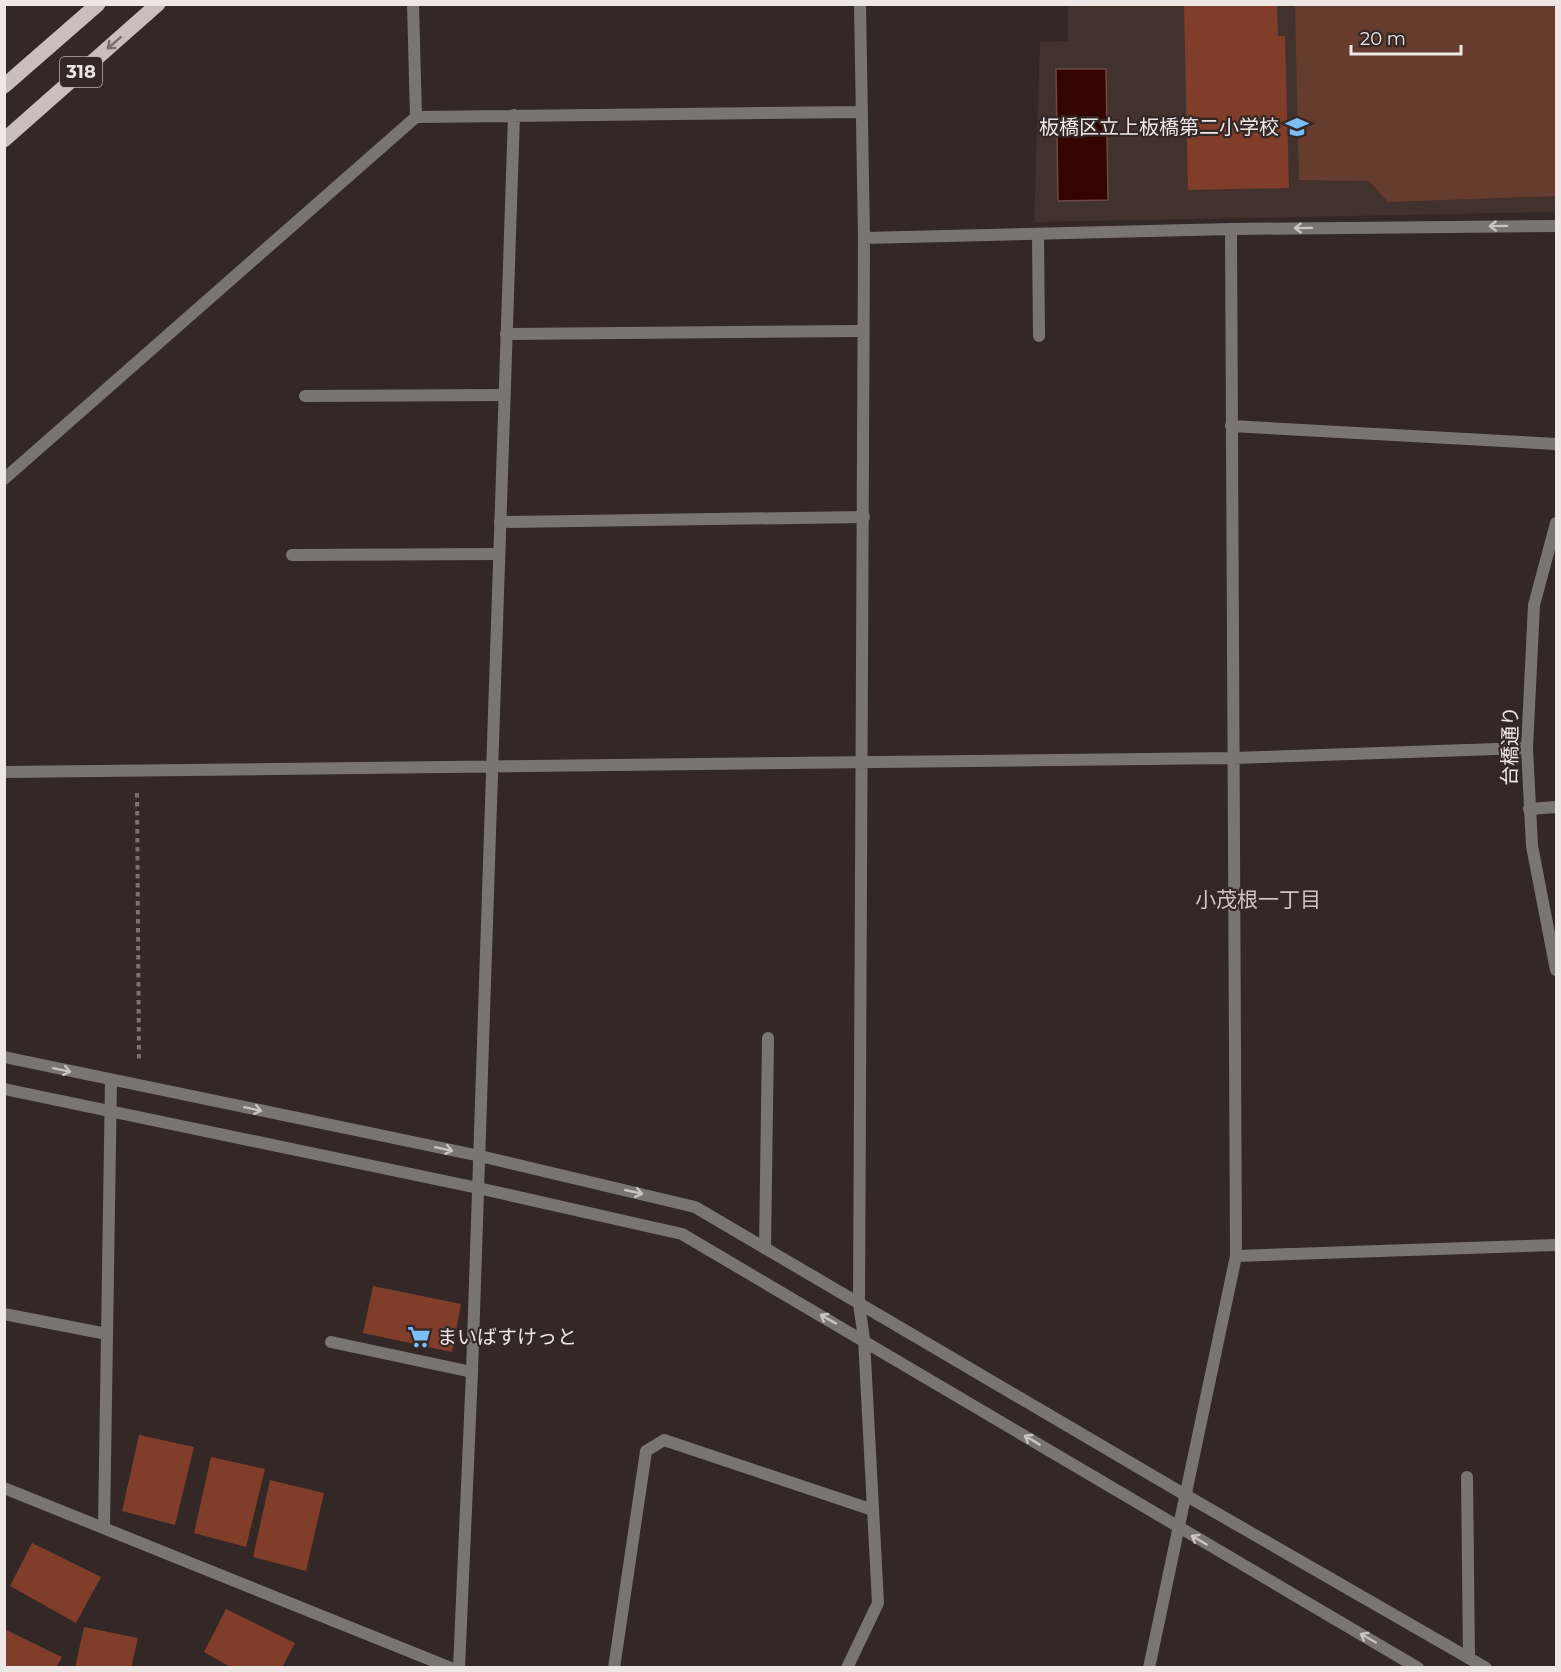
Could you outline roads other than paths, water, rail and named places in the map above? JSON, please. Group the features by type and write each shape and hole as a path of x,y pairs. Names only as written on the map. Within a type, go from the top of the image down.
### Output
{"main road":[{"name":"318","path":"4,86 98,4"},
{"name":"318","path":"4,141 158,4"}],"street":[{"path":"413,4 416,117"},
{"path":"847,1668 878,1603 864,1339 859,1304 864,517 862,331 864,238 860,4"},
{"path":"4,479 416,117 862,112"},
{"path":"459,1668 494,767 514,115"},
{"path":"864,238 1231,229 1557,226"},
{"path":"1149,1668 1236,1256 1231,229"},
{"path":"1038,234 1039,336"},
{"path":"506,334 862,331"},
{"path":"304,396 504,395"},
{"path":"1231,426 1557,444"},
{"path":"500,522 864,517"},
{"name":"台橋通り","path":"1557,524 1534,604 1527,748 1532,846 1553,941 1557,970"},
{"path":"292,555 500,554"},
{"path":"4,772 1232,758 1527,748"},
{"path":"1529,808 1557,807"},
{"path":"765,1248 768,1038"},
{"path":"4,1057 480,1156 695,1207 1187,1496 1486,1668"},
{"path":"104,1527 111,1080"},
{"path":"4,1089 478,1188 682,1234 864,1339 1418,1668"},
{"path":"1236,1256 1557,1245"},
{"path":"4,1314 107,1334"},
{"path":"331,1342 472,1371"},
{"path":"614,1668 646,1451 664,1440 873,1509"},
{"path":"1467,1478 1469,1658"},
{"path":"4,1488 452,1668"}],"place":[{"name":"板橋区立上板橋第二小学校","path":"1297,127"},
{"name":"まいばすけっと","path":"419,1337"}],"district":[{"name":"小茂根一丁目","path":"1258,899"}]}
